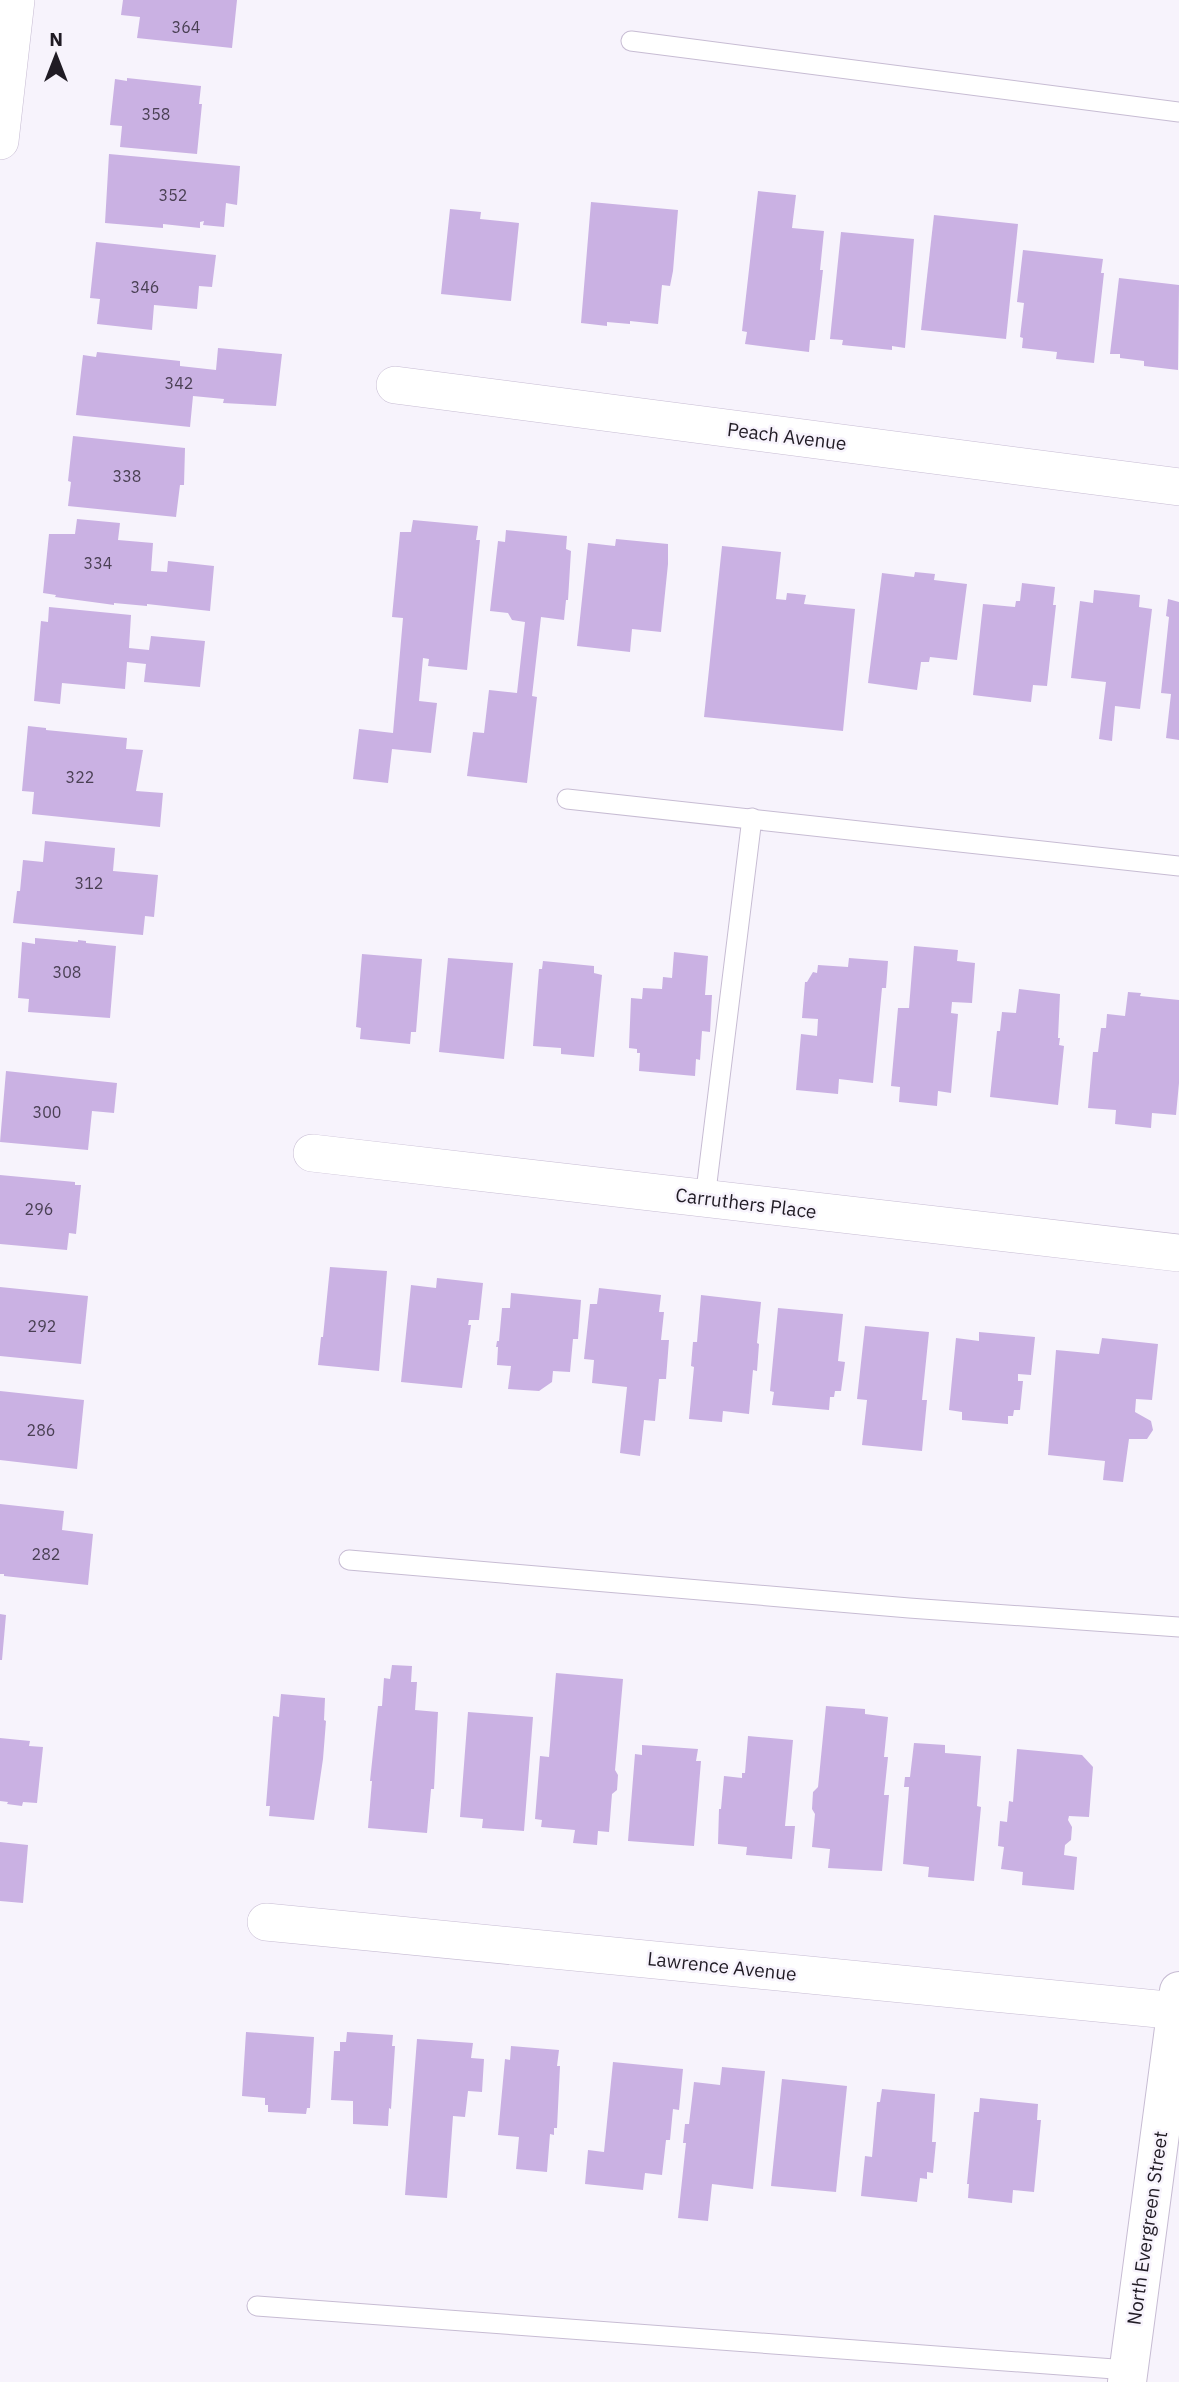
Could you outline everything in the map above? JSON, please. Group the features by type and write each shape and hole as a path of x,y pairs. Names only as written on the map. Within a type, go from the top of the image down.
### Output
{"street":[{"path":"0,141 16,0"},
{"name":"Peach Avenue","path":"395,385 1179,487"},
{"name":"Carruthers Place","path":"312,1153 1179,1254"},
{"name":"Lawrence Avenue","path":"266,1922 1178,2004"},
{"name":"North Evergreen Street","path":"1127,2376 1178,2004"}],"lane":[{"path":"631,41 1179,112"},
{"path":"567,799 1179,866"},
{"path":"705,1199 752,818"},
{"path":"349,1560 909,1608 1179,1627"},
{"path":"257,2306 1127,2376"}],"building":[{"path":"123,0 237,0 232,48 137,38 140,17 121,15"},
{"path":"127,78 201,86 197,154 120,147 122,126 110,125 115,79 127,81"},
{"path":"109,154 240,166 237,205 226,203 224,227 203,225 204,221 200,222 200,228 105,223"},
{"path":"758,191 796,195 792,228 824,231 820,270 823,270 815,340 810,340 809,352 745,344 747,332 742,331"},
{"path":"591,202 678,210 673,271 670,286 662,285 658,324 630,321 630,324 607,322 607,326 581,323"},
{"path":"450,209 481,212 480,219 519,223 511,301 441,294"},
{"path":"934,215 1018,224 1006,339 921,330"},
{"path":"841,232 914,239 905,348 892,346 892,350 842,345 843,340 830,339"},
{"path":"96,242 216,255 212,287 199,286 197,309 154,305 152,330 97,324 100,299 90,298"},
{"path":"1023,250 1103,259 1101,273 1104,273 1094,363 1056,359 1057,352 1022,348 1023,338 1020,337 1024,303 1017,302"},
{"path":"1119,278 1179,285 1178,370 1144,366 1144,361 1110,354"},
{"path":"218,348 282,354 276,406 223,403 224,399 193,396 190,427 76,415 83,355 96,357 97,352 180,361 180,366 216,370"},
{"path":"73,436 185,448 184,485 180,485 176,517 68,506"},
{"path":"77,519 120,523 118,540 153,543 151,571 167,572 168,561 214,566 210,611 147,604 114,605 43,593 49,534 75,534"},
{"path":"413,520 478,526 476,540 480,540 467,670 428,666 429,659 423,658 419,701 437,703 431,753 392,749 388,783 353,779 359,729 393,733 403,618 392,617 400,532 411,532"},
{"path":"506,530 567,536 566,549 571,551 564,620 541,617 532,696 537,697 527,783 467,776 473,732 484,733 489,690 517,693 525,622 512,620 508,613 490,611 498,541 505,542"},
{"path":"616,539 668,544 661,632 632,629 630,652 577,646 588,543 615,546"},
{"path":"722,546 781,552 776,599 786,600 787,593 806,595 804,604 855,609 843,731 704,717"},
{"path":"915,572 935,574 934,580 967,584 957,660 930,657 929,662 921,662 917,690 868,683 882,573 914,577"},
{"path":"1022,583 1055,587 1053,605 1056,605 1047,686 1033,685 1031,702 973,695 983,604 1015,607 1016,601 1020,601"},
{"path":"1094,590 1140,595 1139,607 1152,609 1140,709 1115,706 1112,741 1099,739 1106,682 1071,678 1080,601 1093,603"},
{"path":"1168,599 1179,602 1179,740 1166,738 1171,694 1161,693 1169,617 1166,616"},
{"path":"49,607 131,615 129,648 149,650 151,636 205,641 200,687 144,682 146,664 127,662 125,689 62,683 60,704 34,701 41,621 48,622"},
{"path":"28,726 127,738 126,749 143,750 136,791 163,793 160,827 32,814 34,792 22,791"},
{"path":"45,841 115,848 113,871 158,875 154,917 145,916 143,935 13,923 23,860 43,862"},
{"path":"35,938 78,940 116,946 110,1018 28,1012 29,999 18,998 22,942 35,944"},
{"path":"914,946 958,950 957,961 975,963 972,1003 952,1002 951,1013 958,1014 951,1093 938,1091 937,1106 899,1102 900,1087 891,1086 898,1008 909,1008"},
{"path":"674,952 708,956 705,995 712,995 710,1032 702,1031 700,1060 696,1059 695,1076 639,1071 640,1053 637,1053 637,1049 629,1048 631,998 642,999 643,988 662,989 663,977 672,978"},
{"path":"362,954 422,959 416,1032 411,1032 410,1044 360,1039 361,1028 356,1027"},
{"path":"448,958 513,963 504,1059 439,1052"},
{"path":"849,958 888,961 886,988 882,988 873,1083 839,1079 838,1094 796,1090 801,1034 817,1036 818,1019 802,1018 805,982 813,972 817,973 818,965 848,967"},
{"path":"543,961 594,966 594,973 602,975 594,1057 561,1054 561,1048 533,1046 539,969 542,969"},
{"path":"1019,989 1060,994 1058,1038 1059,1045 1064,1046 1058,1105 990,1097 997,1031 1000,1031 1002,1012 1016,1013"},
{"path":"1128,992 1179,1000 1179,1083 1176,1115 1152,1113 1151,1128 1115,1124 1116,1110 1088,1108 1093,1052 1098,1052 1101,1028 1106,1028 1107,1014 1125,1016"},
{"path":"6,1071 117,1083 114,1113 92,1111 88,1150 0,1142"},
{"path":"0,1175 75,1182 75,1185 81,1185 76,1234 69,1233 67,1250 0,1244"},
{"path":"330,1267 387,1271 379,1371 318,1365"},
{"path":"437,1278 483,1283 479,1320 469,1320 468,1325 471,1325 462,1388 401,1382 411,1285 436,1288"},
{"path":"0,1287 88,1296 81,1364 0,1356"},
{"path":"599,1288 661,1295 659,1312 664,1312 661,1340 669,1340 666,1379 659,1379 655,1421 644,1420 640,1456 620,1453 627,1387 592,1383 594,1360 584,1359 590,1304 597,1304"},
{"path":"511,1293 581,1300 578,1339 573,1339 570,1372 553,1371 552,1382 539,1391 508,1389 511,1366 497,1365 496,1347 502,1308 510,1308"},
{"path":"701,1295 761,1302 757,1371 753,1370 749,1414 723,1411 722,1422 689,1419 694,1367 691,1366 693,1342 697,1342"},
{"path":"778,1308 843,1314 838,1361 845,1362 841,1391 835,1391 834,1397 830,1397 829,1410 772,1405 774,1392 770,1391"},
{"path":"865,1326 929,1332 922,1400 927,1400 922,1451 862,1445 867,1400 857,1399"},
{"path":"979,1332 1035,1337 1031,1375 1018,1374 1018,1381 1023,1381 1020,1410 1014,1410 1013,1416 1008,1416 1008,1424 962,1420 962,1412 949,1410 956,1338 979,1341"},
{"path":"1102,1338 1158,1344 1152,1400 1136,1399 1135,1412 1151,1421 1153,1430 1147,1439 1129,1439 1123,1482 1103,1480 1105,1461 1048,1455 1056,1350 1099,1354"},
{"path":"0,1391 84,1400 77,1469 0,1460"},
{"path":"0,1504 64,1511 62,1530 93,1534 88,1585 0,1574"},
{"path":"0,1614 6,1615 2,1660 0,1660"},
{"path":"392,1665 412,1666 411,1682 417,1682 415,1710 438,1712 434,1789 431,1789 427,1833 368,1828 378,1706 382,1706 384,1678 390,1679"},
{"path":"556,1673 623,1679 615,1770 618,1775 617,1790 612,1794 609,1832 598,1831 597,1845 573,1843 575,1830 541,1827 542,1820 535,1819 540,1756 549,1757"},
{"path":"281,1694 325,1698 323,1759 314,1820 269,1816 270,1806 266,1806 273,1716 279,1717"},
{"path":"826,1706 865,1709 865,1714 888,1717 884,1795 889,1795 882,1871 828,1868 830,1849 812,1847 815,1814 812,1809 813,1792 818,1787"},
{"path":"468,1712 533,1717 524,1831 482,1828 483,1819 460,1817"},
{"path":"748,1736 793,1740 785,1826 795,1826 792,1859 746,1855 747,1847 718,1844 724,1776 742,1778 742,1773 745,1773"},
{"path":"0,1738 30,1741 29,1746 43,1747 37,1803 23,1802 22,1806 0,1801"},
{"path":"914,1743 945,1745 945,1753 981,1756 977,1806 981,1807 974,1881 928,1877 929,1867 903,1864 909,1787 904,1787 905,1777 910,1777"},
{"path":"642,1745 698,1749 696,1761 701,1761 694,1846 628,1841 635,1754 642,1755"},
{"path":"1017,1749 1082,1755 1093,1767 1089,1817 1069,1816 1068,1820 1072,1827 1071,1840 1065,1845 1064,1855 1077,1857 1074,1890 1022,1885 1023,1872 1001,1869 1004,1847 998,1846 1000,1821 1007,1822 1009,1801 1013,1802"},
{"path":"0,1842 28,1845 23,1903 0,1901"},
{"path":"246,2032 314,2037 310,2108 307,2108 306,2114 268,2112 265,2098 242,2096"},
{"path":"347,2032 393,2035 392,2046 395,2046 388,2126 353,2124 353,2101 331,2100 334,2051 340,2051 340,2042 346,2042"},
{"path":"417,2039 473,2043 471,2058 484,2059 482,2092 468,2091 465,2117 453,2116 447,2198 405,2195"},
{"path":"511,2046 559,2050 557,2128 554,2128 554,2135 550,2134 547,2172 516,2169 519,2137 498,2135 505,2059 510,2060"},
{"path":"613,2062 683,2069 679,2110 673,2109 670,2140 666,2140 662,2175 645,2173 643,2190 585,2184 588,2150 604,2152"},
{"path":"722,2067 765,2071 753,2189 712,2184 708,2221 678,2218 686,2143 683,2143 685,2124 689,2124 694,2082 720,2085"},
{"path":"782,2079 847,2086 836,2192 771,2186"},
{"path":"882,2089 935,2094 932,2142 936,2142 933,2173 927,2172 927,2179 920,2178 917,2202 861,2196 865,2156 872,2157 877,2102 880,2102"},
{"path":"980,2098 1038,2104 1037,2120 1041,2120 1034,2192 1013,2190 1012,2203 968,2198 974,2112 979,2112"}]}
